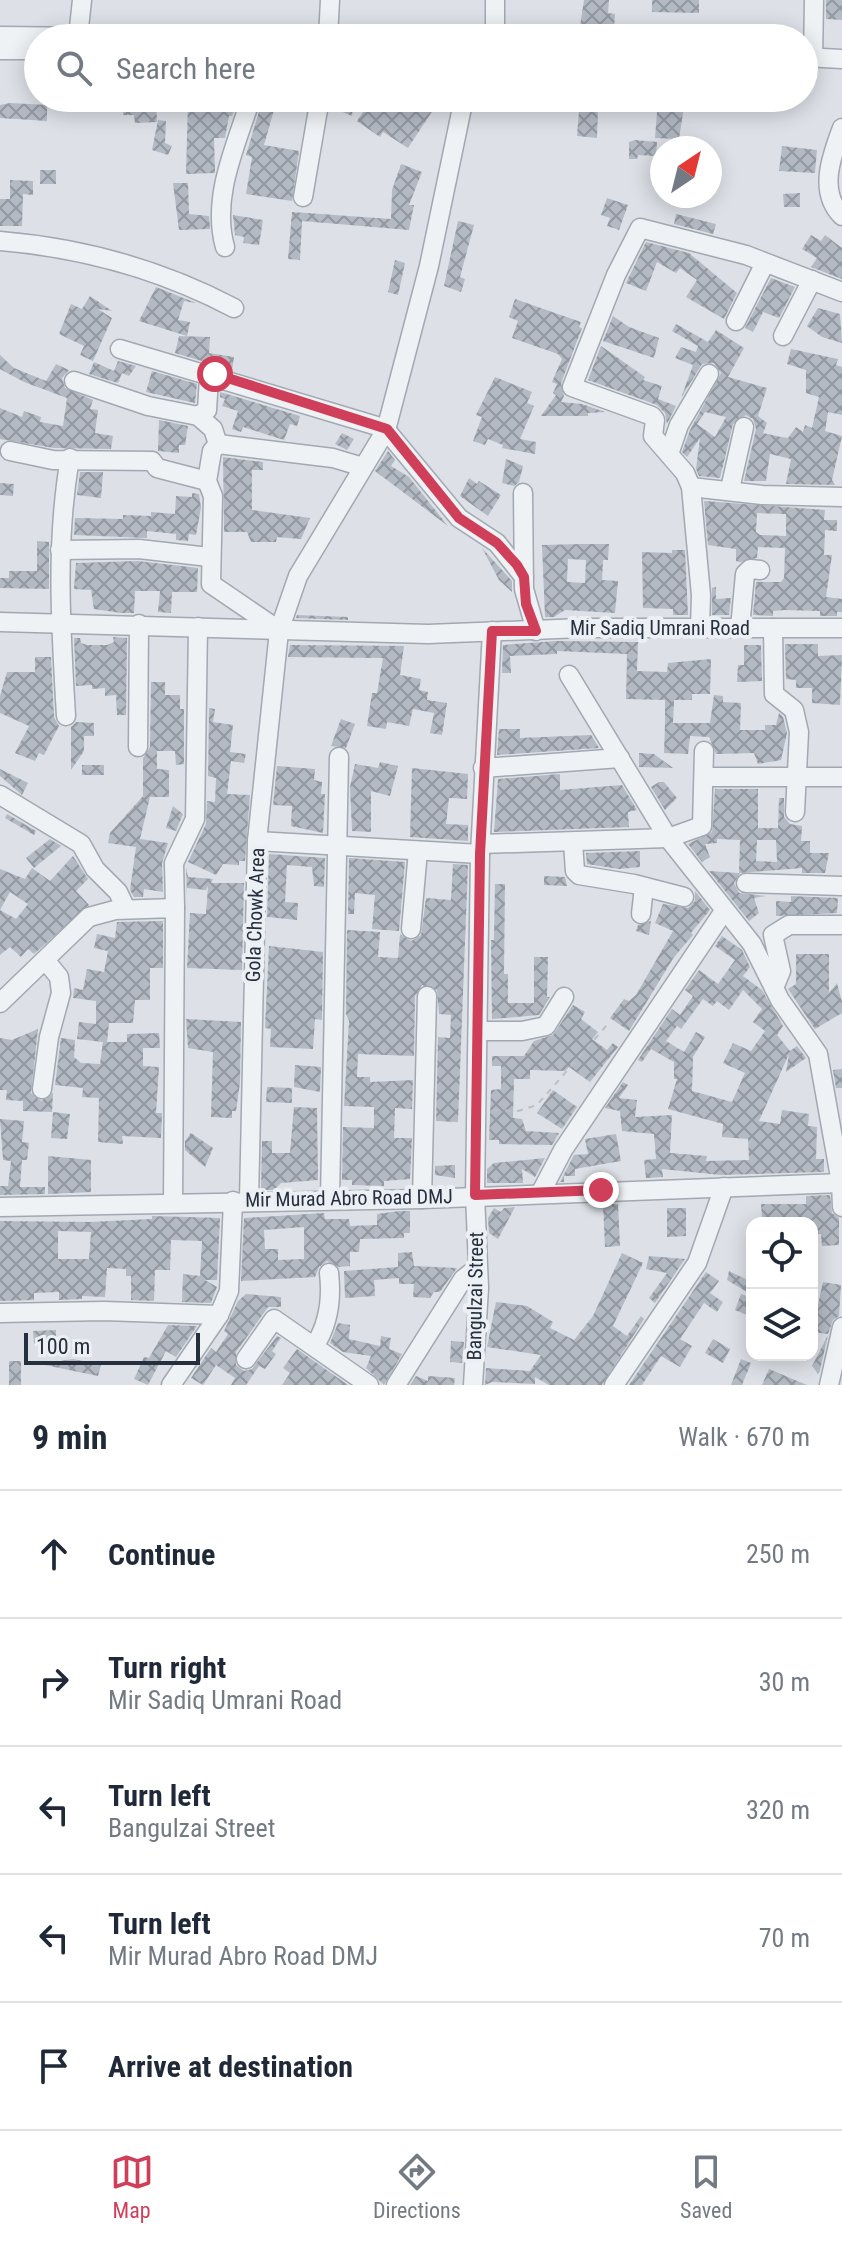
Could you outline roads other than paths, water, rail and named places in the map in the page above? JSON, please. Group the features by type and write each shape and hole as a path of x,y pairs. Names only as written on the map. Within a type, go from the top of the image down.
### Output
{"street":[{"path":"79,24 82,0"},
{"path":"329,24 330,0"},
{"path":"495,0 495,24"},
{"path":"812,24 814,0"},
{"path":"0,36 24,36"},
{"path":"0,50 24,50"},
{"path":"818,58 842,59"},
{"path":"225,247 219,227 221,194 247,112"},
{"path":"303,197 318,112"},
{"name":"Gola Chowk Area","path":"171,1385 219,1315 229,1291 241,1200 257,841 282,632 298,576 386,429 429,266 461,112"},
{"path":"842,128 827,187 830,204 842,216"},
{"path":"700,627 701,595 691,487 685,473 651,432 655,420 652,416 572,387 628,251 640,228 765,263 842,292"},
{"path":"0,241 113,258 191,286 234,308"},
{"path":"736,321 765,263"},
{"path":"783,336 812,280"},
{"path":"120,349 209,378"},
{"path":"209,378 215,374 386,429 459,518 497,543 524,577"},
{"path":"669,454 679,425 709,374"},
{"path":"198,416 207,410 209,378"},
{"path":"74,381 148,406 198,416 213,429 218,444"},
{"path":"730,489 744,427"},
{"path":"218,444 320,456 363,467"},
{"path":"218,444 212,451 207,481 213,496 209,557 211,584 282,632"},
{"path":"10,451 53,460 152,461 157,468 207,481"},
{"path":"66,716 60,622 60,550 61,511 70,458"},
{"path":"691,487 762,495 842,497"},
{"path":"523,493 526,604 536,631"},
{"path":"60,550 139,549 209,557"},
{"path":"740,628 745,574 750,569 760,570"},
{"name":"Mir Sadiq Umrani Road","path":"0,622 139,624 282,632 842,628"},
{"path":"138,747 139,624"},
{"path":"173,1202 174,863 195,819 198,627"},
{"path":"773,628 774,694 794,710 799,732 795,812"},
{"name":"Bangulzai Street","path":"473,1385 483,768 492,631"},
{"path":"569,675 668,838 752,944 774,988 818,1054 842,1183 842,1207"},
{"path":"257,841 418,851 668,838 704,824 704,751"},
{"path":"330,1198 339,757"},
{"path":"483,768 620,758"},
{"path":"704,777 842,777"},
{"path":"0,795 81,844 95,869 118,892 126,909"},
{"path":"573,843 576,874 684,897"},
{"path":"411,929 418,851"},
{"path":"746,883 842,886"},
{"path":"641,914 644,887"},
{"path":"0,1003 89,917 126,909 175,908"},
{"path":"541,1192 563,1150 724,911"},
{"path":"774,988 781,971 773,935 789,925 842,925"},
{"path":"42,1089 49,1037 61,993 59,977 46,961"},
{"path":"422,1199 427,996"},
{"path":"479,1031 522,1031 546,1026 564,997"},
{"name":"Mir Murad Abro Road DMJ","path":"0,1207 330,1198 422,1199 541,1192 842,1183"},
{"path":"614,1385 697,1263 724,1187"},
{"path":"396,1385 463,1279 477,1268"},
{"path":"315,1345 325,1330 329,1312 329,1273"},
{"path":"0,1313 104,1311 219,1315"},
{"path":"246,1359 274,1319 369,1385"},
{"path":"829,1385 842,1327"}]}
